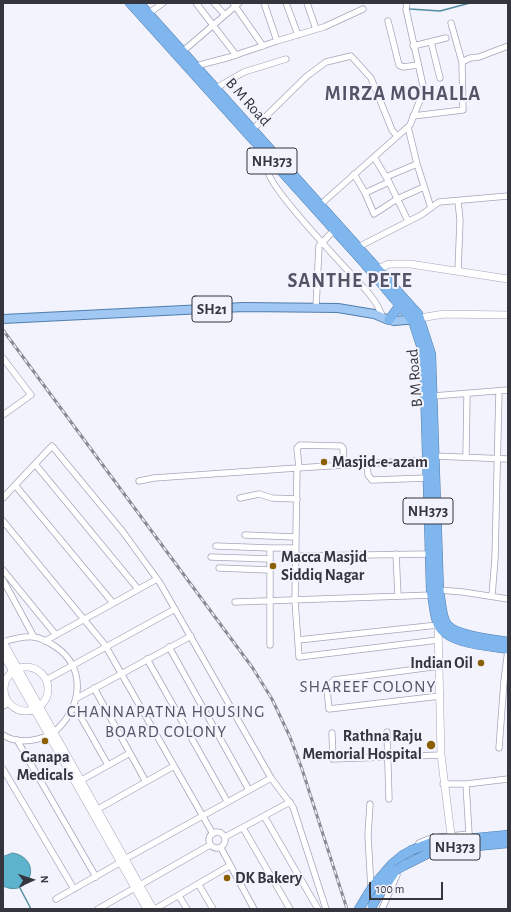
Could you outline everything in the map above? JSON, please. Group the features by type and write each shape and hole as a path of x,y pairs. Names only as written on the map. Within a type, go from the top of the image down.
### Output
{"highway":[{"name":"NH373","path":"130,3 400,305 416,319 424,355 430,396"},
{"name":"B M Road","path":"139,3 378,269 416,319"},
{"path":"386,319 400,305"},
{"name":"B M Road","path":"430,396 430,458 435,593 448,627 475,640 508,642"},
{"name":"NH373","path":"430,458 427,478 430,554 438,625 444,633 460,641 475,640 508,650"},
{"name":"NH373","path":"358,909 372,903 412,850 433,842 508,835"},
{"name":"NH373","path":"372,903 374,885 392,864 435,850 508,843"}],"main road":[{"name":"SH21","path":"6,319 244,307 338,308 374,314 386,319 416,319"}],"street":[{"path":"149,13 163,3"},
{"path":"196,3 236,55"},
{"path":"214,3 225,15"},
{"path":"264,3 277,41"},
{"path":"286,3 298,35"},
{"path":"307,3 316,29"},
{"path":"182,52 236,4 263,46"},
{"path":"320,205 408,127 414,116 424,90 413,46 406,6"},
{"path":"196,66 236,55 316,29 363,9"},
{"path":"388,22 400,66 418,65"},
{"path":"414,116 463,110 462,62 451,23"},
{"path":"413,46 446,38"},
{"path":"431,42 440,78"},
{"path":"462,62 508,46"},
{"path":"253,129 307,76 326,62 351,56 371,78 392,130 397,136"},
{"path":"216,88 244,72 286,58"},
{"path":"408,127 417,164 431,208"},
{"path":"374,157 388,180 408,221"},
{"path":"273,162 268,171 269,177 321,242 367,291 386,319"},
{"path":"366,193 417,164"},
{"path":"354,174 366,193 374,214 397,199 424,187"},
{"path":"358,247 408,221 439,202 508,196"},
{"path":"458,201 460,220 458,271"},
{"path":"316,308 319,246 321,242 334,230"},
{"path":"378,269 389,264 410,264 508,279"},
{"path":"416,319 444,314 508,315"},
{"path":"3,358 31,395 3,415"},
{"path":"430,396 508,390"},
{"path":"492,596 495,558 499,391"},
{"path":"466,457 467,394"},
{"path":"344,465 343,448 341,446 300,445 297,448 298,468 295,601 299,657 438,640"},
{"path":"3,498 52,446 123,532 157,579 271,778 290,802 326,909"},
{"path":"139,481 154,478 430,458 466,457 508,459"},
{"path":"367,463 368,475 372,480 427,478"},
{"path":"35,464 138,589"},
{"path":"15,485 113,603"},
{"path":"240,498 261,494 272,498 297,499"},
{"path":"3,521 105,645 213,834"},
{"path":"245,536 296,537"},
{"path":"216,546 296,548"},
{"path":"270,548 270,645"},
{"path":"396,554 398,596"},
{"path":"296,556 430,554"},
{"path":"211,557 270,559"},
{"path":"219,568 270,570"},
{"path":"3,570 56,635"},
{"path":"45,641 157,579"},
{"path":"3,580 34,637"},
{"path":"235,602 295,601 435,593 492,596 508,599"},
{"path":"45,678 174,607"},
{"path":"298,640 438,625 442,755 444,784 451,835"},
{"path":"77,698 191,636"},
{"path":"4,737 17,740 39,739 52,733 68,718 77,698 77,680 71,663 59,649 34,637 3,642 16,670 38,707 52,733 123,861 138,887 154,909 180,896 229,866"},
{"path":"169,647 249,790"},
{"path":"499,748 505,709 508,650"},
{"path":"3,654 16,670"},
{"path":"147,659 227,802"},
{"path":"440,666 334,680 328,687 329,709 440,696"},
{"path":"33,668 45,678 48,691 44,701 38,707 21,710 6,702 4,687 6,681 16,670 33,668"},
{"path":"94,688 146,782"},
{"path":"74,706 108,765"},
{"path":"387,732 389,758 389,799"},
{"path":"332,733 333,759 442,755"},
{"path":"17,740 96,877"},
{"path":"79,781 130,753"},
{"path":"98,809 174,766"},
{"path":"3,768 74,889"},
{"path":"56,900 271,778"},
{"path":"444,784 466,784 508,779"},
{"path":"79,781 98,809 123,861"},
{"path":"382,909 410,847 431,838 469,834 466,784"},
{"path":"225,837 290,802"},
{"path":"370,804 368,835 369,876 372,903"},
{"path":"264,816 318,909"},
{"path":"243,828 290,909"},
{"path":"210,845 209,840 213,834 220,832 225,837"},
{"path":"221,848 225,842 225,837"},
{"path":"210,845 216,849 221,848"},
{"path":"98,909 210,845"},
{"path":"221,848 229,866 254,909"},
{"path":"199,885 213,909"},
{"path":"138,887 147,909"},
{"path":"180,896 187,909"}],"water":[{"path":"13,853 23,857 31,870 30,877 26,883 20,887 12,889 3,886 3,857"}],"waterway":[{"path":"408,7 410,9 440,11 470,3"},
{"path":"20,888 31,909"}],"railway":[{"path":"3,330 252,667 272,699 290,737 302,769 347,909"}],"place":[{"name":"Masjid-e-azam","path":"324,462"},
{"name":"Macca Masjid Siddiq Nagar","path":"273,566"},
{"name":"Indian Oil","path":"481,663"},
{"name":"Ganapa Medicals","path":"45,741"},
{"name":"Rathna Raju Memorial Hospital","path":"431,745"},
{"name":"DK Bakery","path":"227,878"}],"district":[{"name":"MIRZA MOHALLA","path":"403,94"},
{"name":"SANTHE PETE","path":"350,281"},
{"name":"SHAREEF COLONY","path":"368,687"},
{"name":"CHANNAPATNA HOUSING BOARD COLONY","path":"166,722"}]}
